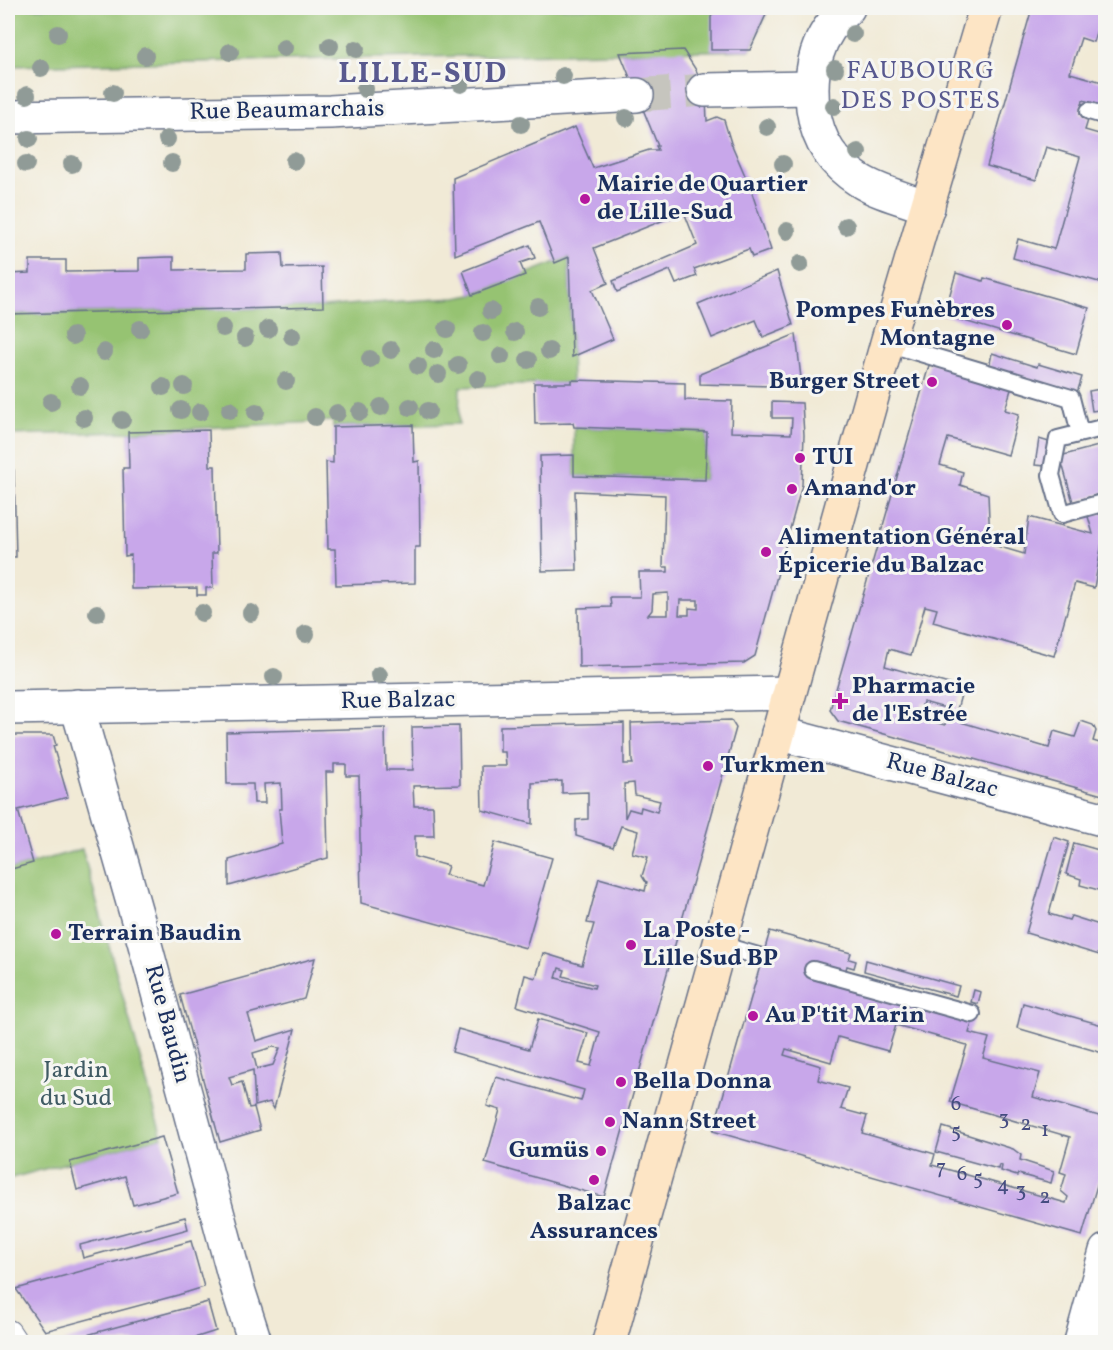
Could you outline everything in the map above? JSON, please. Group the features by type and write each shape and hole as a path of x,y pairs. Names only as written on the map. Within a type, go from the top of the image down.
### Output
{"main road":[{"path":"609,1342 789,693 986,8"}],"street":[{"path":"848,8 829,28 813,66 811,88 819,134 828,151 859,180 877,189 928,207"},
{"path":"704,90 811,88"},
{"name":"Rue Beaumarchais","path":"8,117 330,112 637,95"},
{"name":"Rue Balzac","path":"8,708 789,693"},
{"name":"Rue Baudin","path":"77,706 255,1342"},
{"name":"Rue Balzac","path":"778,733 1106,820"},
{"path":"1081,1342 1106,1251"},
{"path":"8,1333 14,1342"}],"lane":[{"path":"1089,111 1106,116"},
{"path":"888,343 1071,398 1080,433"},
{"path":"1106,427 1058,439 1051,475 1062,514 1106,502"},
{"path":"720,945 762,957"},
{"path":"813,970 972,1014"}],"green space":[{"path":"8,8 769,8 750,50 8,66"},
{"path":"569,257 572,383 460,387 459,424 333,427 333,421 128,432 8,435 8,314 323,307 456,298 472,295"},
{"path":"574,427 707,432 705,480 574,476"},
{"name":"Jardin du Sud","path":"82,849 162,1137 8,1179 8,870"}],"building":[{"path":"716,8 769,8 750,50 711,50 711,17"},
{"path":"1032,8 1106,8 1103,25 1099,23 1093,42 1081,38 1070,73 1106,83 1106,107 1083,100 1080,114 1089,117 1085,130 1106,136 1106,284 1013,258 1018,239 1054,249 1080,157 1046,147 1036,180 987,166"},
{"name":"Mairie de Quartier de Lille-Sud","path":"683,50 702,83 706,98 707,121 717,117 724,120 771,250 752,257 749,249 694,269 697,276 676,284 670,270 617,292 613,281 697,245 684,212 594,248 608,283 592,290 613,339 572,357 569,257 555,263 539,222 455,255 453,178 575,127 593,168 649,150 658,150 620,53"},
{"path":"530,245 535,258 520,263 525,275 472,295 463,271"},
{"path":"282,253 283,268 322,267 323,307 8,314 8,274 30,273 30,260 66,260 66,272 139,271 139,258 169,257 174,257 174,270 246,269 246,254"},
{"path":"777,271 793,325 763,337 756,320 712,338 698,304"},
{"path":"956,273 983,281 984,278 1089,308 1076,354 944,315"},
{"path":"796,334 802,387 700,384 700,374"},
{"path":"992,353 1037,367 1038,364 1082,377 1077,393 989,368"},
{"path":"930,362 1012,386 1005,410 1019,414 1008,455 948,438 940,465 963,472 960,485 988,494 990,544 1024,554 1029,517 1093,534 1087,513 1098,510 1099,514 1106,512 1106,537 1103,537 1094,588 1075,583 1054,656 933,622 937,609 925,606 911,655 889,649 885,666 963,688 954,720 1049,748 1054,731 1075,737 1081,721 1093,725 1096,731 1093,741 1106,745 1106,796 838,721 830,710","holes":["923,702 949,709 945,725 918,717"]},
{"path":"572,380 685,383 685,400 732,401 731,432 791,434 792,418 772,418 772,402 802,403 804,435 802,485 755,656 744,663 579,667 578,608 611,607 610,597 640,597 639,572 668,572 668,567 663,567 665,495 575,491 577,570 542,571 540,456 574,455 574,476 705,480 707,432 574,427 573,423 535,424 534,383 572,383","holes":["668,593 668,615 648,615 652,610 653,594","680,600 698,600 698,609 689,608 689,615 679,615"]},
{"path":"1106,388 1106,409 1092,411 1089,391"},
{"path":"413,425 414,462 419,461 420,547 415,547 415,583 336,585 335,549 328,549 326,462 333,463 333,427"},
{"path":"209,430 210,466 215,466 217,553 212,553 213,588 206,588 206,595 197,595 197,588 131,589 131,555 125,556 123,468 129,468 128,432"},
{"path":"1039,439 1049,442 1045,466 1035,465"},
{"path":"1106,444 1106,492 1073,502 1060,456"},
{"path":"8,470 14,470 16,557 11,557 11,592 8,592"},
{"path":"731,720 736,728 604,1197 485,1163 500,1110 487,1106 496,1077 581,1101 584,1090 452,1052 458,1029 529,1049 538,1019 588,1033 579,1063 591,1066 600,1032 517,1006 525,975 536,978 543,953 582,965 594,924 587,923 599,878 645,891 647,882 642,876 648,857 632,853 638,831 621,826 613,847 576,836 576,820 588,819 588,792 562,793 562,781 532,783 532,824 482,810 481,766 506,766 505,752 500,752 500,726 624,723 624,764 633,764 631,723","holes":["634,783 635,795 660,801 657,812 641,807 640,812 629,809 625,818 624,784","559,968 565,970 563,976 595,985 594,988 556,978"]},
{"path":"459,726 460,785 413,786 414,806 433,806 434,836 415,836 415,857 448,866 445,875 483,885 495,842 552,858 526,948 361,903 359,776 346,776 346,764 334,764 334,772 326,772 328,858 229,886 229,860 282,844 279,809 282,809 281,783 264,784 265,803 254,803 253,784 227,784 226,732 385,728 386,770 413,770 412,727"},
{"path":"8,735 53,735 56,745 53,746 68,797 18,810 33,863 8,870"},
{"path":"1054,837 1069,842 1049,914 1069,920 1071,916 1106,927 1106,957 1026,933"},
{"path":"1074,843 1106,852 1106,892 1080,885 1081,879 1066,874"},
{"path":"770,931 851,953 849,959 856,961 854,968 847,966 844,976 973,1020 969,1033 989,1038 983,1058 1040,1073 1033,1097 1106,1118 1106,1155 1082,1236 713,1131","holes":["896,1025 967,1045 950,1102 1070,1137 1060,1172 1066,1174 1061,1191 1068,1197 1066,1203 932,1165 935,1154 862,1133 867,1116 841,1109 848,1088 818,1080 821,1066 784,1055 786,1049 831,1062 838,1037 888,1051"]},
{"path":"315,958 304,999 248,1014 256,1041 295,1029 274,1109 270,1102 255,1106 253,1070 229,1077 232,1085 242,1082 249,1108 254,1107 260,1130 220,1142 180,995","holes":["273,1047 280,1048 273,1065 257,1069 253,1053"]},
{"path":"866,960 959,986 956,996 864,971"},
{"path":"974,990 981,992 978,1004 971,1002"},
{"path":"1023,1003 1106,1026 1106,1054 1017,1028"},
{"path":"943,1127 1013,1149 1021,1155 1020,1160 1054,1171 1051,1183 1001,1171 1002,1166 999,1165 998,1169 936,1152"},
{"path":"162,1137 178,1193 133,1205 125,1176 77,1190 70,1162"},
{"path":"185,1217 188,1229 83,1258 80,1245"},
{"path":"191,1241 204,1287 178,1295 45,1331 16,1289"},
{"path":"208,1302 216,1331 191,1339 175,1342 62,1342 94,1333"}],"tunnel":[{"path":"637,95 704,90"}],"place":[{"name":"Mairie de Quartier de Lille-Sud","path":"585,199"},
{"name":"Pompes Funèbres Montagne","path":"1007,325"},
{"name":"Burger Street","path":"932,382"},
{"name":"TUI","path":"800,458"},
{"name":"Amand'or","path":"792,489"},
{"name":"Alimentation Général Épicerie du Balzac","path":"766,552"},
{"name":"Pharmacie de l'Estrée","path":"840,701"},
{"name":"Turkmen","path":"708,766"},
{"name":"Terrain Baudin","path":"56,934"},
{"name":"La Poste - Lille Sud BP","path":"631,945"},
{"name":"Au P'tit Marin","path":"753,1016"},
{"name":"Bella Donna","path":"621,1082"},
{"name":"Nann Street","path":"610,1122"},
{"name":"Gumüs","path":"601,1151"},
{"name":"Balzac Assurances","path":"594,1180"}],"district":[{"name":"LILLE-SUD","path":"423,74"},
{"name":"FAUBOURG DES POSTES","path":"921,86"}]}
